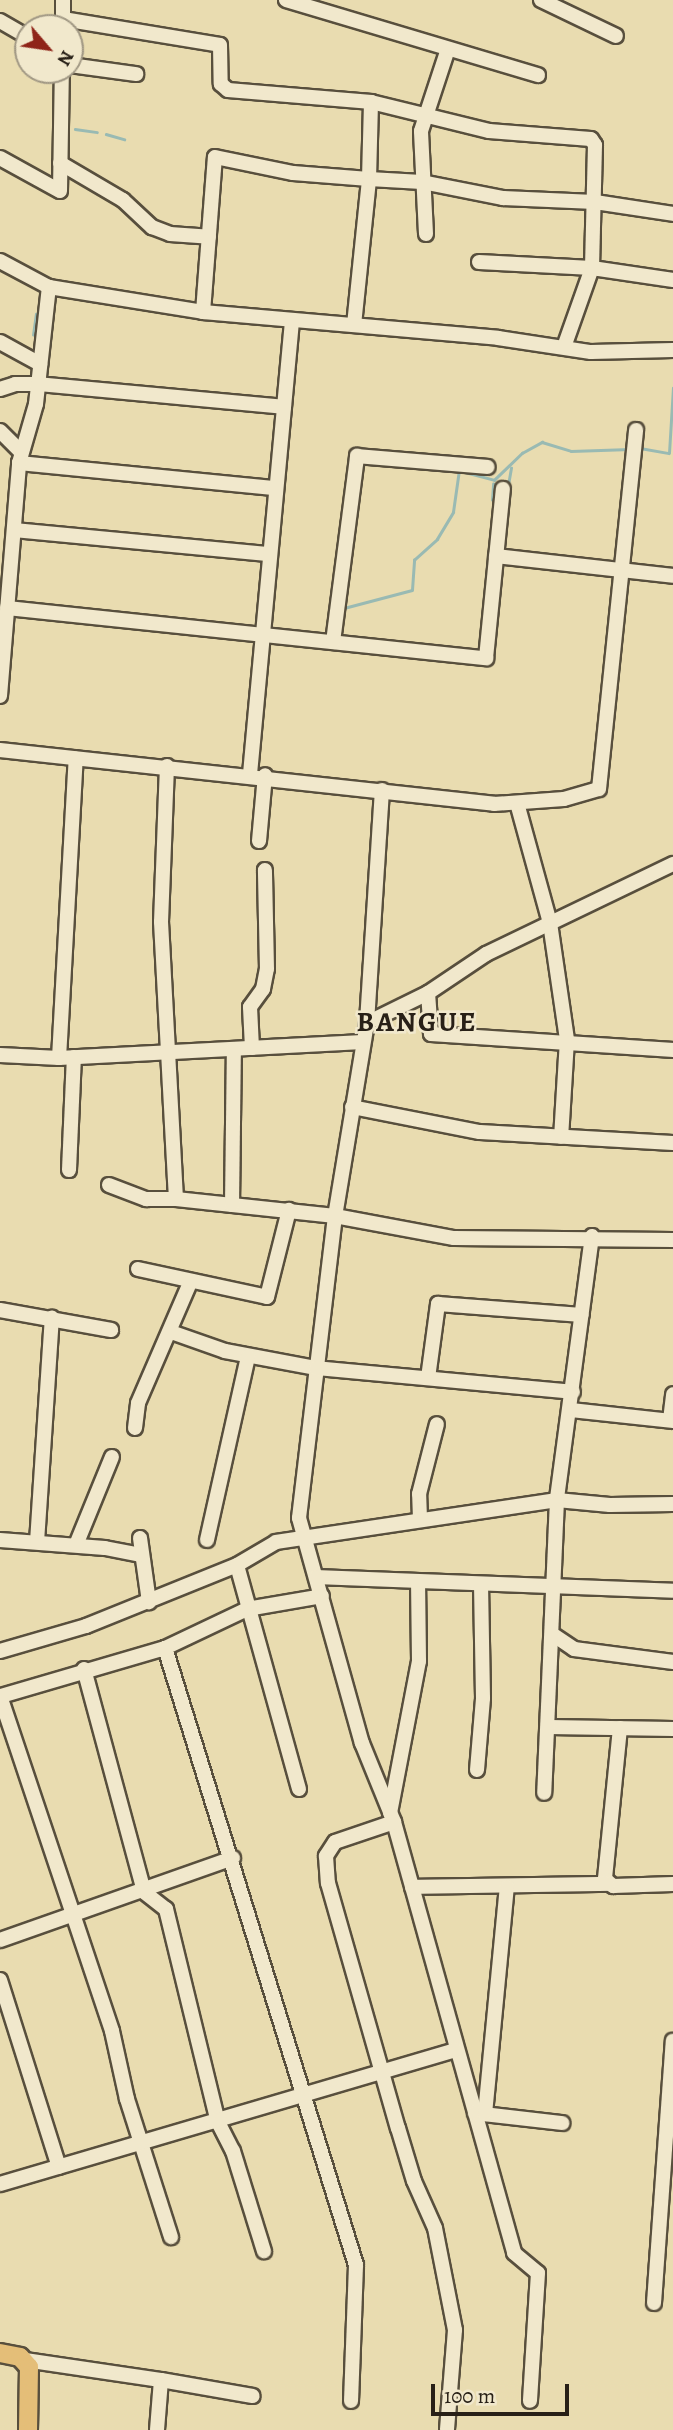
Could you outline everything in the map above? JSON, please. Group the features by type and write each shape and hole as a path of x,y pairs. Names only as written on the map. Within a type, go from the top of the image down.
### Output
{"main road":[{"path":"0,2353 25,2360 28,2430"}],"street":[{"path":"286,0 538,75"},
{"path":"541,0 616,36"},
{"path":"84,26 220,45 221,84 228,90 371,102 497,132 591,139 595,145 592,268 564,347"},
{"path":"426,234 421,137 448,49"},
{"path":"84,67 136,74"},
{"path":"0,158 60,191 62,84"},
{"path":"354,325 369,179 371,102"},
{"path":"203,312 215,157 293,173 422,182 503,198 595,202 673,215"},
{"path":"61,163 123,200 160,231 209,237"},
{"path":"0,261 49,287 203,312 613,353 673,350"},
{"path":"479,262 592,268 673,280"},
{"path":"0,696 20,457 38,384 49,287"},
{"path":"250,774 292,320"},
{"path":"0,342 40,364"},
{"path":"0,389 15,384 38,384 284,407"},
{"path":"0,750 265,775 517,803 564,799 599,789 636,430"},
{"path":"0,431 20,457 276,488"},
{"path":"332,642 357,456 488,467"},
{"path":"7,608 486,658 503,489"},
{"path":"14,530 270,554"},
{"path":"496,556 673,576"},
{"path":"69,1170 67,1057 76,758"},
{"path":"166,766 160,922 176,1199"},
{"path":"259,841 265,775"},
{"path":"382,790 367,1023 335,1216 299,1506 303,1537 362,1744 392,1817 456,2050 479,2114 514,2253 539,2278 530,2401"},
{"path":"517,803 550,923 567,1040 561,1137"},
{"path":"367,1023 428,993 486,954 673,864"},
{"path":"252,1048 250,1007 263,989 267,969 265,870"},
{"path":"428,993 431,1034 567,1040 673,1050"},
{"path":"0,1055 67,1057 363,1042"},
{"path":"232,1205 234,1049"},
{"path":"352,1107 480,1132 673,1143"},
{"path":"109,1185 151,1200 176,1199 289,1210 454,1238 592,1236 673,1240"},
{"path":"138,1269 190,1283 267,1297 289,1210"},
{"path":"544,1793 555,1636 553,1588 557,1500 592,1236"},
{"path":"135,1428 138,1403 190,1283"},
{"path":"428,1378 438,1304 582,1315"},
{"path":"0,1310 111,1330"},
{"path":"37,1542 52,1318"},
{"path":"171,1332 248,1357 316,1368 573,1392"},
{"path":"206,1540 248,1357"},
{"path":"571,1410 672,1420 673,1394"},
{"path":"420,1519 419,1494 436,1424"},
{"path":"76,1545 111,1457"},
{"path":"0,1651 86,1626 149,1602 237,1565 268,1544 557,1500 610,1505 673,1504"},
{"path":"140,1538 140,1555 149,1602"},
{"path":"0,1540 76,1545 140,1555"},
{"path":"237,1565 299,1789"},
{"path":"316,1577 418,1584 673,1591"},
{"path":"392,1817 419,1661 418,1584"},
{"path":"477,1770 482,1698 481,1586"},
{"path":"171,2237 73,1914 1,1696 84,1669 165,1648 247,1609 322,1596"},
{"path":"555,1636 573,1649 673,1662"},
{"path":"165,1648 233,1858 299,2094 312,2118 356,2265 351,2401"},
{"path":"84,1669 145,1892 166,1909 218,2122 233,2151 264,2251"},
{"path":"549,1727 673,1729"},
{"path":"608,1884 620,1728"},
{"path":"392,1817 335,1842 326,1856 328,1883 414,2181 435,2228 451,2304 454,2374 447,2430"},
{"path":"0,1940 145,1892 233,1858"},
{"path":"412,1887 673,1884"},
{"path":"479,2114 506,1887"},
{"path":"0,1980 59,2167"},
{"path":"654,2303 665,2198 673,2041"},
{"path":"0,2184 145,2145 380,2069 456,2050"},
{"path":"479,2114 562,2123"},
{"path":"25,2360 253,2396"},
{"path":"157,2430 161,2380"}],"waterway":[{"path":"75,129 97,132"},
{"path":"106,134 124,139"},
{"path":"33,335 36,314"},
{"path":"640,448 669,453 673,388"},
{"path":"465,472 494,480 522,453 542,442 571,451 630,449"},
{"path":"508,485 511,468"},
{"path":"344,608 412,590 414,560 437,539 453,512 459,470"},
{"path":"492,500 493,484"}],"district":[{"name":"BANGUE","path":"417,1022"}]}
